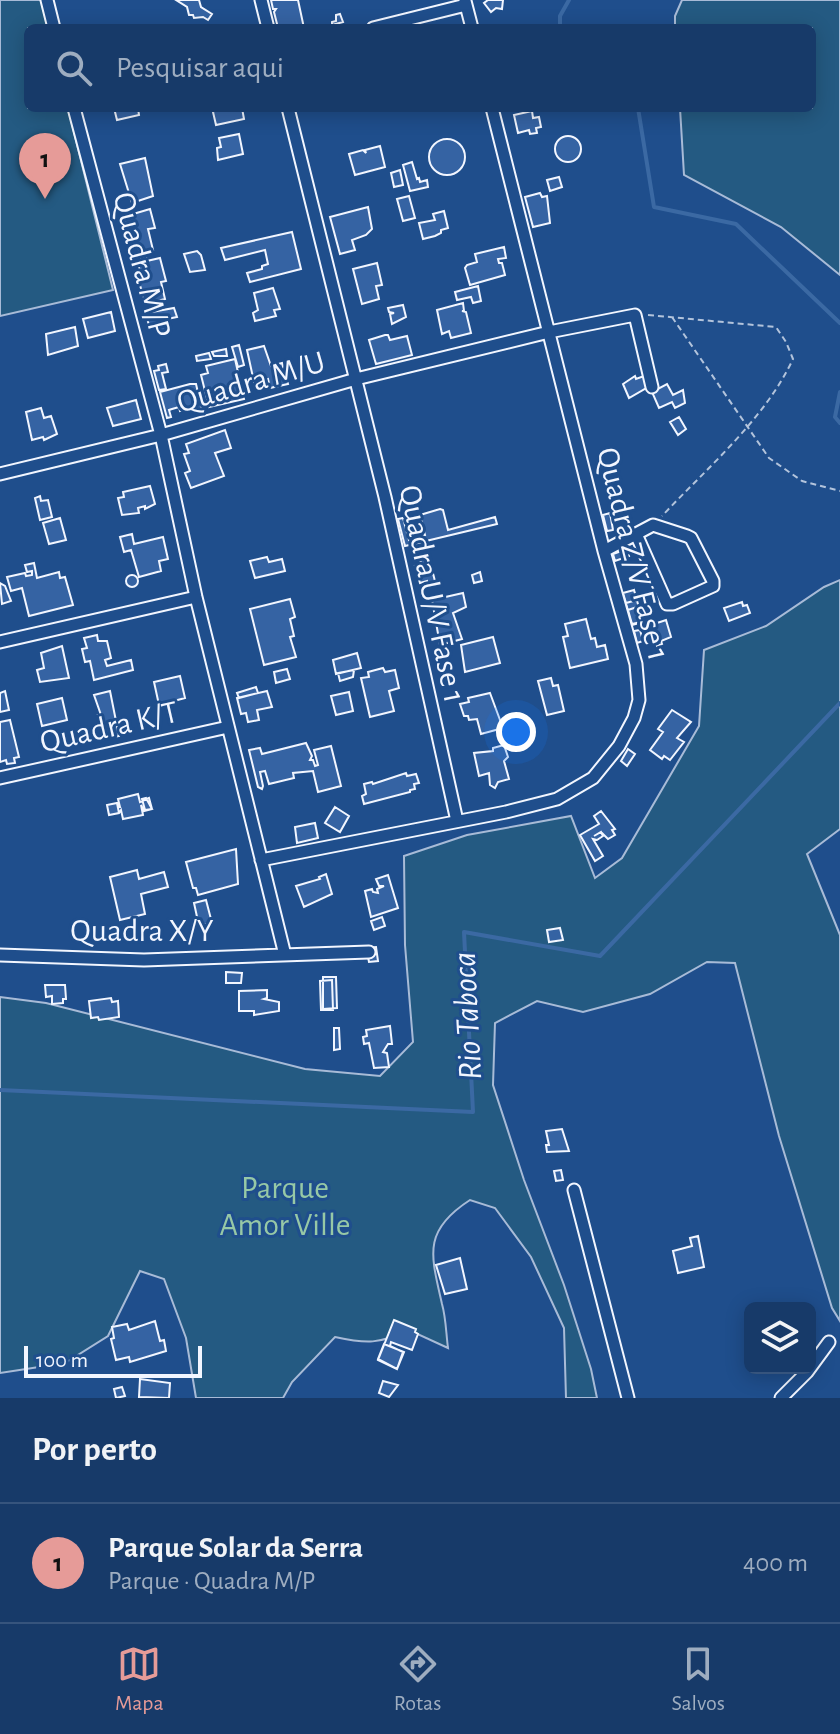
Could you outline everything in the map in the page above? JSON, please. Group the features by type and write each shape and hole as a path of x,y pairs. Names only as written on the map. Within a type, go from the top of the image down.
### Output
{"street":[{"path":"47,0 53,24"},
{"path":"261,0 267,24"},
{"path":"387,24 465,2 471,24"},
{"name":"Quadra M/P","path":"75,112 161,435 196,597 285,955"},
{"name":"Quadra U/V Fase 1","path":"289,112 356,379 457,821"},
{"name":"Quadra Z/V Fase 1","path":"261,860 506,812 557,799 593,778 628,732 639,700 639,677 493,112"},
{"path":"635,315 652,387"},
{"name":"Quadra M/U","path":"0,474 161,435 356,379 549,332 635,315"},
{"path":"604,551 636,534 653,525 691,538 713,586 667,604 636,534"},
{"path":"0,642 196,597"},
{"name":"Quadra K/T","path":"0,778 228,727"},
{"name":"Quadra X/Y","path":"0,955 144,960 369,952"},
{"path":"574,1190 628,1398"},
{"path":"781,1398 807,1372 829,1342"}],"path":[{"path":"635,315 776,327 793,359 746,426 653,525"},
{"path":"671,316 769,458 802,481 840,491"}],"green space":[{"path":"0,0 41,0 47,24 24,24 24,112 69,112 113,290 0,316"},
{"path":"682,0 840,0 840,275 781,227 684,175 680,112 816,112 816,24 675,24"},
{"name":"Parque Amor Ville","path":"840,580 840,829 807,854 840,935 840,1321 832,1308 779,1136 735,963 707,962 650,994 583,1012 537,1001 495,1023 493,1085 524,1180 564,1285 597,1398 566,1398 564,1328 531,1257 495,1208 470,1200 444,1222 434,1245 433,1258 448,1348 409,1330 373,1341 335,1337 292,1382 283,1398 196,1398 186,1338 164,1279 140,1271 108,1336 65,1363 0,1373 0,997 46,1003 305,1069 380,1076 413,1042 405,945 404,856 467,835 571,816 595,878 622,858 699,726 704,650 766,626 824,587"}],"building":[{"path":"176,0 199,0 201,7 212,14 208,20 194,18 189,15 187,7"},
{"path":"271,0 298,0 303,24 277,24 276,9 273,9"},
{"path":"503,0 502,9 496,8 491,12 484,3"},
{"path":"340,14 343,22 332,24 336,21 336,15"},
{"path":"115,112 139,112 139,115 117,120"},
{"path":"213,112 243,112 244,119 216,125"},
{"path":"532,112 533,118 539,117 541,127 536,128 537,133 530,134 529,130 518,133 514,115"},
{"path":"239,134 243,154 218,160 217,148 221,147 219,138"},
{"path":"568,136 577,140 581,149 577,158 568,162 559,158 555,149 559,140"},
{"path":"447,139 460,144 465,157 460,170 447,175 434,170 429,157 434,144"},
{"path":"380,146 385,167 355,175 349,154 363,150 366,153 365,150"},
{"path":"145,158 153,196 132,203 120,164"},
{"path":"412,162 417,179 420,182 427,180 428,187 410,191 403,165"},
{"path":"400,170 403,185 394,187 391,173"},
{"path":"559,177 562,187 550,191 547,180"},
{"path":"540,193 542,197 547,196 550,223 533,227 525,197"},
{"path":"409,196 415,218 403,221 397,199"},
{"path":"368,207 372,229 352,240 355,250 340,254 330,217"},
{"path":"150,209 155,228 148,229 153,250 145,252 146,257 141,258 133,226 126,228 123,217"},
{"path":"444,211 448,228 423,239 419,223 435,220 433,214"},
{"path":"292,232 301,269 250,282 247,273 268,264 265,250 225,260 221,248"},
{"path":"504,247 506,258 498,259 505,275 470,285 465,268 477,262 475,254"},
{"path":"197,251 205,270 190,272 184,254"},
{"path":"160,258 166,281 161,282 165,299 146,304 136,273 140,272 138,263"},
{"path":"377,263 382,285 376,286 379,299 362,304 353,269"},
{"path":"478,286 481,301 473,303 471,297 457,300 455,292"},
{"path":"273,288 280,309 274,310 276,316 255,321 253,313 258,310 254,293"},
{"path":"463,303 462,311 466,312 471,333 451,338 449,331 442,334 437,310"},
{"path":"403,305 406,317 392,324 390,314 394,313 389,312 388,308"},
{"path":"174,308 177,317 167,319 170,331 159,334 154,325 149,326 146,313"},
{"path":"111,312 115,331 88,338 83,319"},
{"path":"75,327 78,346 48,355 46,334"},
{"path":"385,335 390,340 407,336 412,355 376,364 369,340"},
{"path":"239,345 244,365 238,367 232,347"},
{"path":"264,346 271,366 282,363 288,384 270,388 268,379 254,382 247,350"},
{"path":"226,349 227,356 214,356 212,352"},
{"path":"209,353 211,359 197,361 196,356"},
{"path":"235,359 244,399 209,407 201,375 208,373 206,366"},
{"path":"166,364 168,372 162,373 166,389 159,390 154,371"},
{"path":"635,376 636,379 644,376 648,387 629,398 623,384"},
{"path":"196,384 202,410 196,411 195,407 180,411 179,407 169,410 171,417 167,418 160,392"},
{"path":"667,384 673,395 683,390 685,403 675,408 672,402 659,408 652,392"},
{"path":"136,400 141,419 113,426 107,408"},
{"path":"41,408 44,418 51,416 57,434 44,440 43,437 32,440 26,412"},
{"path":"679,417 686,429 678,435 670,422"},
{"path":"225,430 231,448 215,453 224,476 191,488 185,473 190,471 184,454 189,453 186,444"},
{"path":"150,486 155,504 145,509 145,506 138,508 139,513 122,515 118,498 124,497 123,492"},
{"path":"40,496 41,501 48,500 52,517 40,520 35,498"},
{"path":"443,510 448,530 495,517 497,524 405,546 398,519 403,518 409,540 425,535 420,515"},
{"path":"610,513 613,530 607,531 603,515"},
{"path":"60,518 66,540 49,544 43,523"},
{"path":"132,534 134,544 163,537 168,559 159,561 161,571 139,577 131,550 124,552 120,537"},
{"path":"627,549 629,556 615,561 613,554"},
{"path":"267,557 269,562 282,559 285,571 255,578 250,561"},
{"path":"429,558 436,585 428,587 427,581 420,583 415,566 421,564 420,559"},
{"path":"34,563 37,578 59,572 60,578 65,577 73,605 29,616 22,588 11,591 7,577 25,573 26,576 32,575 25,565"},
{"path":"480,572 482,581 474,583 472,575"},
{"path":"132,575 138,581 132,587 126,581"},
{"path":"0,583 5,586 11,601 2,604"},
{"path":"634,590 643,622 632,625 623,593"},
{"path":"634,590 637,600 626,603 623,593"},
{"path":"463,593 466,607 453,613 462,639 440,645 432,600"},
{"path":"290,599 295,617 290,619 294,636 290,637 296,657 264,665 250,609"},
{"path":"742,602 750,613 729,621 724,608"},
{"path":"637,607 641,622 632,624 628,610"},
{"path":"586,619 591,639 595,638 597,647 605,645 608,659 570,668 563,637 568,636 565,624"},
{"path":"666,620 671,637 657,646 651,625"},
{"path":"640,630 643,641 637,643 634,631"},
{"path":"97,635 98,641 107,641 111,658 105,660 107,666 131,660 133,670 94,680 90,661 85,662 82,649 87,648 84,638"},
{"path":"493,637 500,663 465,672 461,645"},
{"path":"62,646 69,678 40,682 37,670 44,668 41,653"},
{"path":"357,653 361,668 336,674 333,660"},
{"path":"383,668 385,672 395,670 399,688 389,691 394,711 370,717 361,678 369,677 368,672"},
{"path":"287,669 290,679 276,683 274,672"},
{"path":"354,670 353,677 340,681 338,673"},
{"path":"180,676 185,698 159,705 154,682"},
{"path":"551,678 553,686 558,685 564,711 547,715 538,681"},
{"path":"256,687 258,693 239,698 237,693"},
{"path":"5,691 9,710 0,712 0,693"},
{"path":"110,691 119,736 104,739 94,695"},
{"path":"267,691 272,707 257,710 259,720 248,722 246,713 241,714 237,698"},
{"path":"349,692 353,711 336,715 331,696"},
{"path":"490,693 503,728 481,734 477,719 469,720 468,716 464,716 460,704 469,702 468,698"},
{"path":"62,698 67,720 42,726 37,704"},
{"path":"672,710 691,722 677,738 684,742 670,760 664,756 662,759 650,750 663,732 658,729"},
{"path":"10,720 19,757 14,758 15,763 7,764 6,760 0,762 0,722"},
{"path":"306,743 312,756 310,760 315,766 318,765 314,750 331,746 341,786 318,792 313,771 293,773 294,778 269,784 265,771 260,772 262,789 258,787 249,750 260,748 262,754"},
{"path":"504,745 509,779 498,782 495,788 490,785 489,773 479,776 474,753 493,751 493,748"},
{"path":"628,749 635,754 627,766 621,761"},
{"path":"406,773 407,776 416,774 419,783 414,784 415,789 364,804 364,784"},
{"path":"138,794 140,802 149,798 152,809 144,811 141,805 143,815 123,819 121,810 109,815 107,805 117,803 120,807 118,799"},
{"path":"146,798 152,809 145,810 142,799"},
{"path":"117,803 119,813 109,815 107,805"},
{"path":"335,807 349,816 340,832 325,823"},
{"path":"601,811 615,829 612,830 615,835 608,839 601,832 603,836 593,839 603,856 595,861 580,835 599,824 594,816"},
{"path":"315,823 318,838 297,843 295,827"},
{"path":"236,849 238,884 198,895 186,862"},
{"path":"137,870 139,879 164,872 168,887 141,894 145,914 120,920 110,877"},
{"path":"326,874 332,894 304,907 296,886 320,879"},
{"path":"388,875 398,908 371,917 365,891 372,889 378,893 377,889 384,886 379,886 376,879"},
{"path":"206,900 212,923 199,926 194,903"},
{"path":"382,917 385,926 374,930 371,921"},
{"path":"560,928 563,940 549,942 547,930"},
{"path":"376,947 378,961 369,962 366,948"},
{"path":"226,972 242,973 241,983 226,983"},
{"path":"323,977 336,977 337,1008 323,1009"},
{"path":"332,980 333,1010 321,1010 320,981"},
{"path":"45,985 65,985 66,999 63,1003 52,1004 52,996 46,997"},
{"path":"267,990 267,998 264,999 279,1002 279,1011 254,1015 254,1011 239,1011 239,991"},
{"path":"111,998 112,1002 118,1001 119,1017 91,1018 89,1001"},
{"path":"390,1026 392,1044 388,1044 383,1052 387,1053 389,1067 374,1068 369,1043 364,1044 363,1037 367,1036 366,1030"},
{"path":"334,1028 339,1028 340,1049 334,1050"},
{"path":"562,1129 569,1151 547,1152 546,1131"},
{"path":"561,1170 563,1180 556,1181 554,1171"},
{"path":"698,1236 704,1267 678,1273 673,1251 692,1246 690,1238"},
{"path":"460,1258 467,1289 445,1294 436,1265"},
{"path":"394,1320 416,1329 418,1334 412,1350 391,1342 390,1346 403,1352 397,1369 378,1360"},
{"path":"155,1321 166,1351 130,1362 129,1357 116,1360 111,1339 114,1338 112,1327 127,1324 129,1330"},
{"path":"384,1344 404,1352 397,1369 378,1359"},
{"path":"140,1379 170,1383 169,1398 139,1397"},
{"path":"383,1381 398,1385 389,1397 379,1393"},
{"path":"122,1387 125,1396 116,1398 114,1389"}],"waterway":[{"path":"560,24 560,16 569,0"},
{"path":"639,112 654,207 736,224 840,323"},
{"path":"840,392 835,417 840,423"},
{"name":"Rio Taboca","path":"0,1090 473,1112 464,932 600,956 840,703"}],"place":[{"name":"Parque Solar da Serra","path":"45,199"}]}
